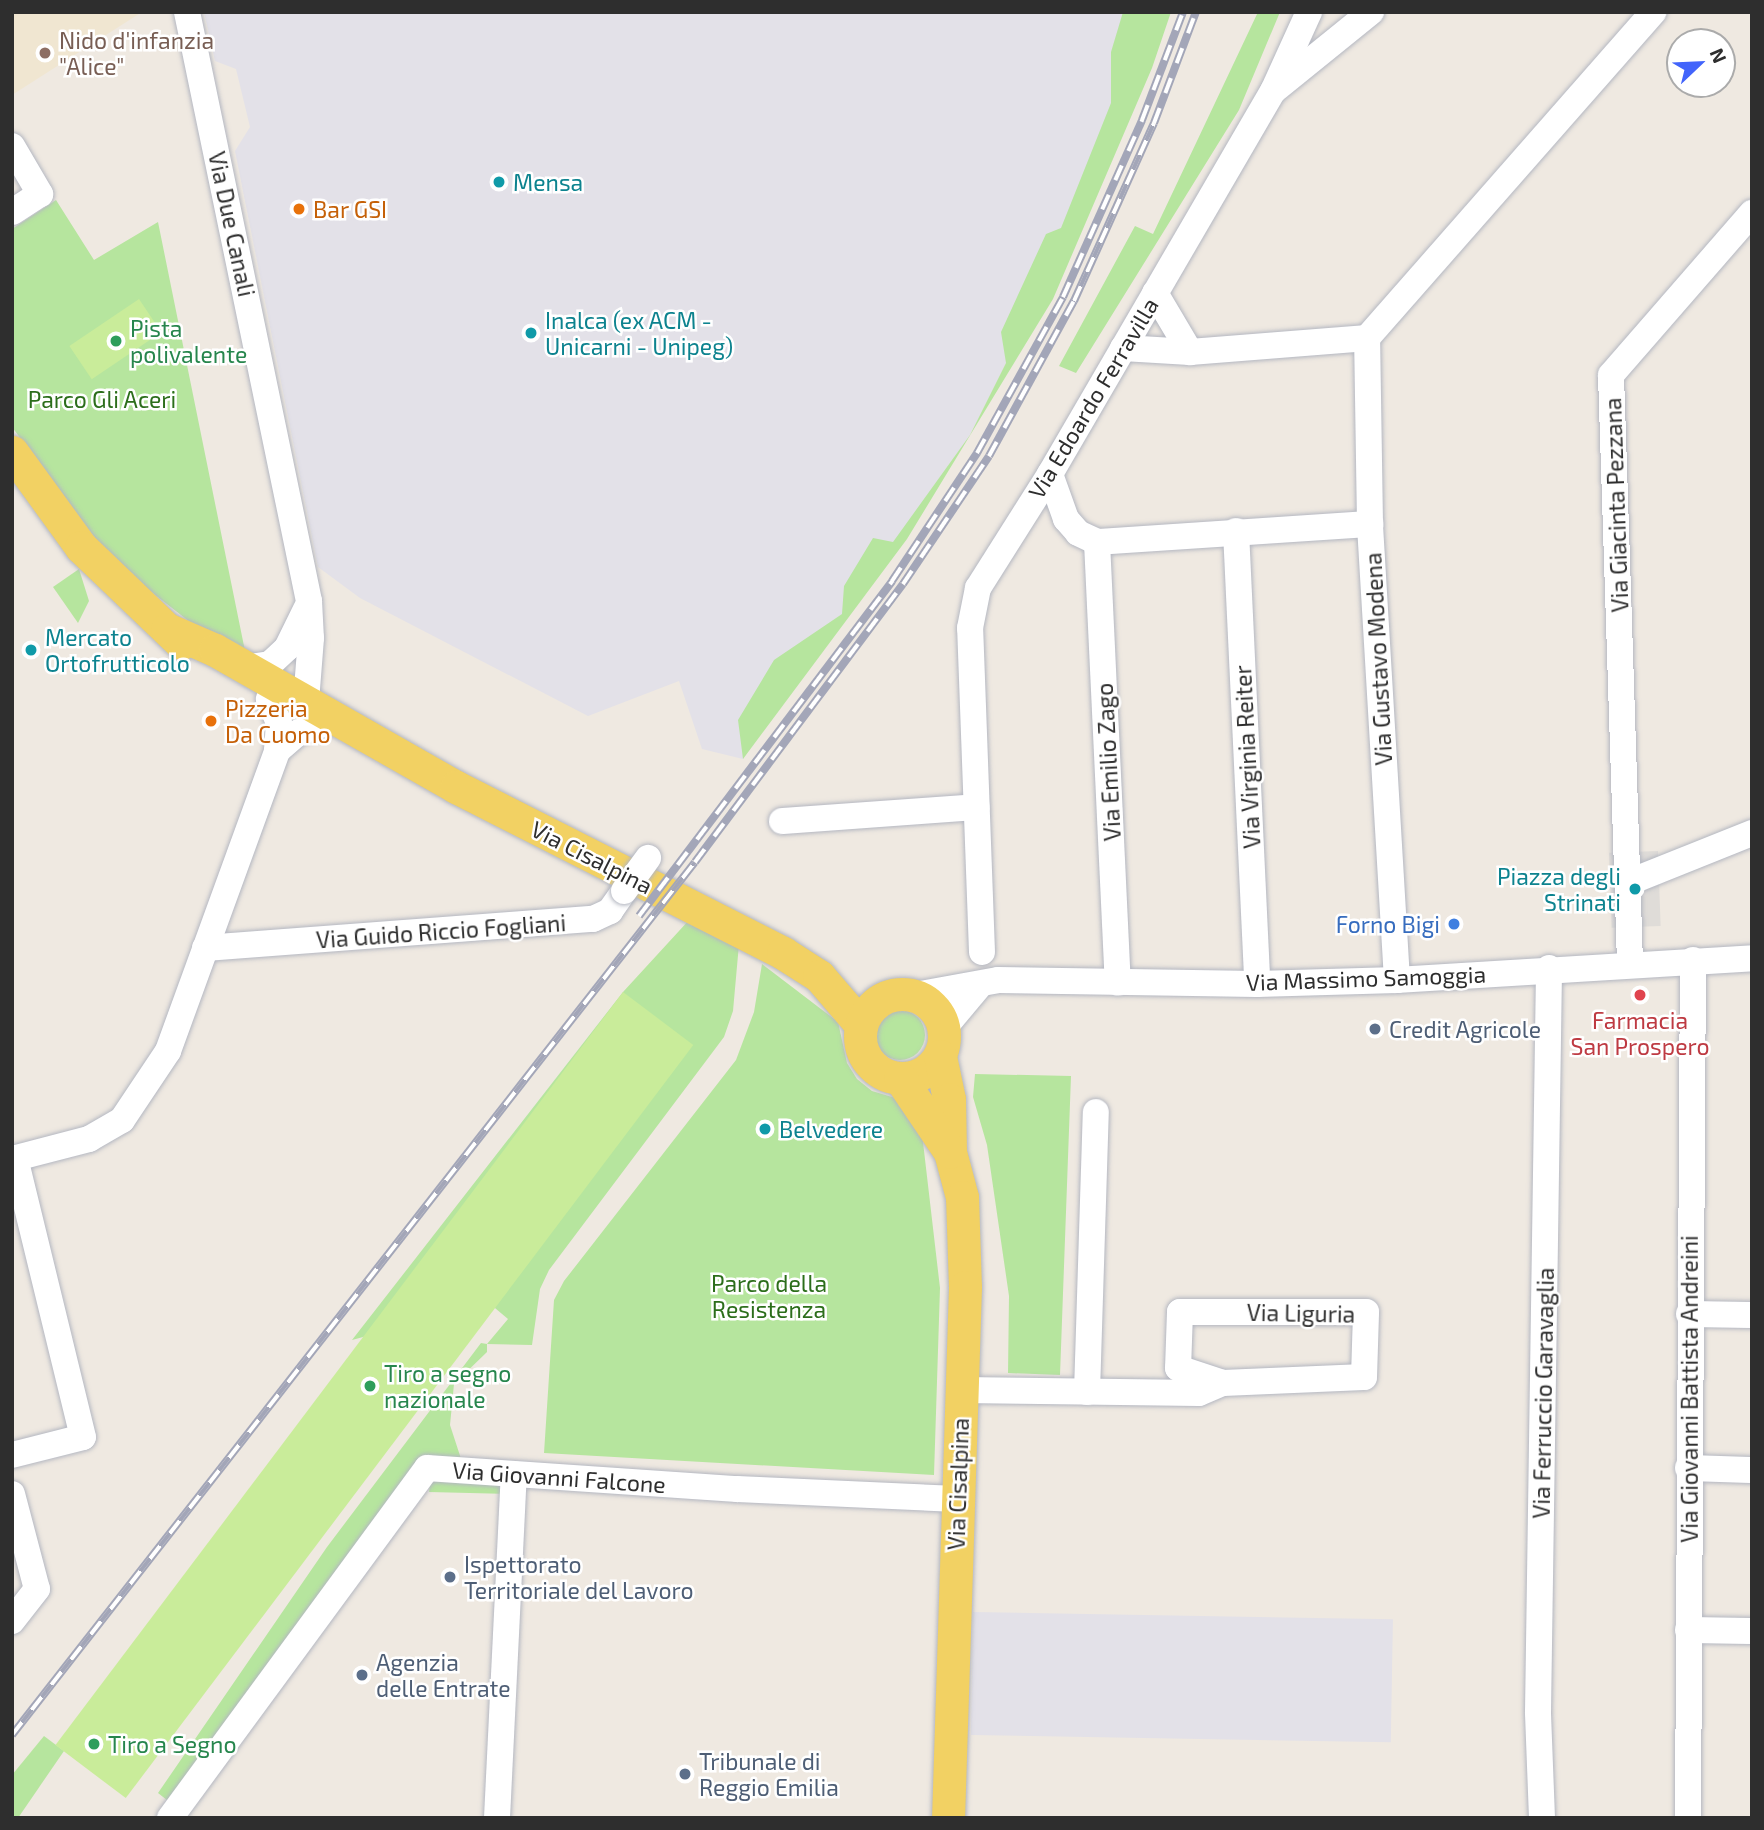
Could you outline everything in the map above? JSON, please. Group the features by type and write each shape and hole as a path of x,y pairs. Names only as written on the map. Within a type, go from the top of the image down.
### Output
{"main road":[{"name":"Via Cisalpina","path":"12,452 81,547 205,665 269,699 314,714 365,738 783,953 819,976 861,1024 862,1049 868,1060 877,1070 900,1078 950,1152"},
{"name":"Via Cisalpina","path":"167,629 215,650 314,714"},
{"name":"Via Cisalpina","path":"819,976 902,995 934,1007 942,1042 949,1099 950,1152 962,1197 961,1390 948,1818"},
{"path":"861,1024 876,1002 902,995"},
{"path":"900,1078 923,1073 942,1042"}],"street":[{"name":"Via Due Canali","path":"187,12 309,601 314,714"},
{"name":"Via Edoardo Ferravilla","path":"982,952 970,628 973,604 988,568 1050,474 1273,91 1309,12"},
{"path":"1273,91 1371,12"},
{"path":"1123,348 1190,352 1367,338 1653,12"},
{"path":"12,146 40,194 12,212"},
{"name":"Via Giacinta Pezzana","path":"1627,883 1611,375 1748,223"},
{"path":"1155,293 1190,352"},
{"name":"Via Gustavo Modena","path":"1367,338 1370,524 1397,980"},
{"path":"1050,474 1066,519 1078,533 1097,542 1370,524"},
{"name":"Via Virginia Reiter","path":"1236,531 1257,984"},
{"name":"Via Emilio Zago","path":"1097,542 1118,982"},
{"path":"243,668 270,663 288,648 298,634 309,601"},
{"path":"12,1455 83,1437 13,1158 89,1139 132,1108 169,1051 277,751 278,723 269,699"},
{"path":"277,751 299,733 314,714"},
{"path":"782,821 976,807"},
{"path":"1630,963 1627,883 1752,833"},
{"name":"Via Guido Riccio Fogliani","path":"205,948 593,919 610,911 648,858"},
{"name":"Via Massimo Samoggia","path":"902,995 980,985 998,980 1257,984 1397,980 1549,968 1752,958"},
{"name":"Via Giovanni Battista Andreini","path":"1688,1818 1693,960"},
{"name":"Via Ferruccio Garavaglia","path":"1542,1818 1538,1712 1549,968"},
{"path":"942,1042 980,985"},
{"path":"1087,1392 1096,1111"},
{"name":"Via Liguria","path":"961,1390 1199,1393 1223,1383 1364,1377 1366,1312 1180,1312 1178,1368 1223,1383"},
{"path":"1689,1314 1752,1315"},
{"name":"Via Giovanni Falcone","path":"170,1818 427,1468 957,1499"},
{"path":"1688,1468 1752,1470"},
{"path":"497,1818 514,1474"},
{"path":"12,1494 37,1589 12,1621"},
{"path":"1688,1630 1752,1631"}],"shaded area":[{"name":"Nido d'infanzia \"Alice\"","path":"12,12 142,12 12,95"},
{"path":"204,12 1158,12 1066,244 970,435 743,759 702,749 679,681 588,716 360,598 318,567 235,151 250,127 236,69 215,61"},
{"name":"Piazza degli Strinati","path":"1658,851 1661,926 1612,928 1609,853"},
{"path":"973,1612 1393,1619 1391,1742 971,1735"}],"green space":[{"path":"1123,12 1171,12 1152,68 1053,299 907,539 743,759 738,720 774,660 842,614 844,586 873,538 893,542 970,435 1006,363 1001,332 1046,234 1061,228 1111,103 1111,52"},
{"path":"1258,12 1280,12 1239,110 1076,373 1059,366 1135,226 1153,234"},
{"name":"Parco Gli Aceri","path":"56,200 94,260 158,222 245,651 190,622 113,562 12,427 12,229"},
{"name":"Pista polivalente","path":"139,299 161,332 92,379 69,346"},
{"path":"79,569 89,601 78,623 53,587"},
{"path":"690,919 739,944 733,1011 724,1037 549,1270 540,1289 532,1345 487,1344 508,1319 489,1303 352,1340 623,992"},
{"name":"Parco della Resistenza","path":"762,964 838,1022 847,1063 857,1079 872,1091 902,1100 921,1125 940,1288 934,1475 544,1453 554,1300 564,1281 736,1060 754,1012"},
{"name":"Tiro a segno nazionale","path":"623,992 693,1045 126,1798 55,1745"},
{"path":"900,1010 918,1017 925,1035 918,1053 900,1060 882,1053 875,1035 882,1017"},
{"path":"975,1074 1071,1076 1060,1375 1008,1373 1009,1296 987,1145 973,1097"},
{"path":"481,1343 487,1344 487,1352 454,1384 450,1425 465,1471 540,1476 513,1494 429,1492 432,1469 177,1808 158,1793 327,1547"},
{"path":"44,1736 64,1751 18,1818 12,1818 12,1775"}],"railway":[{"path":"639,916 892,581 977,453 1063,297 1142,120 1183,12"},
{"path":"12,1735 695,862 903,584 989,456 1074,301 1154,123 1196,12"}],"place":[{"name":"Nido d'infanzia \"Alice\"","path":"45,53"},
{"name":"Mensa","path":"499,182"},
{"name":"Bar GSI","path":"299,209"},
{"name":"Inalca (ex ACM - Unicarni - Unipeg)","path":"531,333"},
{"name":"Pista polivalente","path":"116,341"},
{"name":"Mercato Ortofrutticolo","path":"31,650"},
{"name":"Pizzeria Da Cuomo","path":"211,721"},
{"name":"Piazza degli Strinati","path":"1635,889"},
{"name":"Forno Bigi","path":"1454,924"},
{"name":"Farmacia San Prospero","path":"1640,995"},
{"name":"Credit Agricole","path":"1375,1029"},
{"name":"Belvedere","path":"765,1129"},
{"name":"Tiro a segno nazionale","path":"370,1386"},
{"name":"Ispettorato Territoriale del Lavoro","path":"450,1577"},
{"name":"Agenzia delle Entrate","path":"362,1675"},
{"name":"Tiro a Segno","path":"94,1744"},
{"name":"Tribunale di Reggio Emilia","path":"685,1774"}]}
